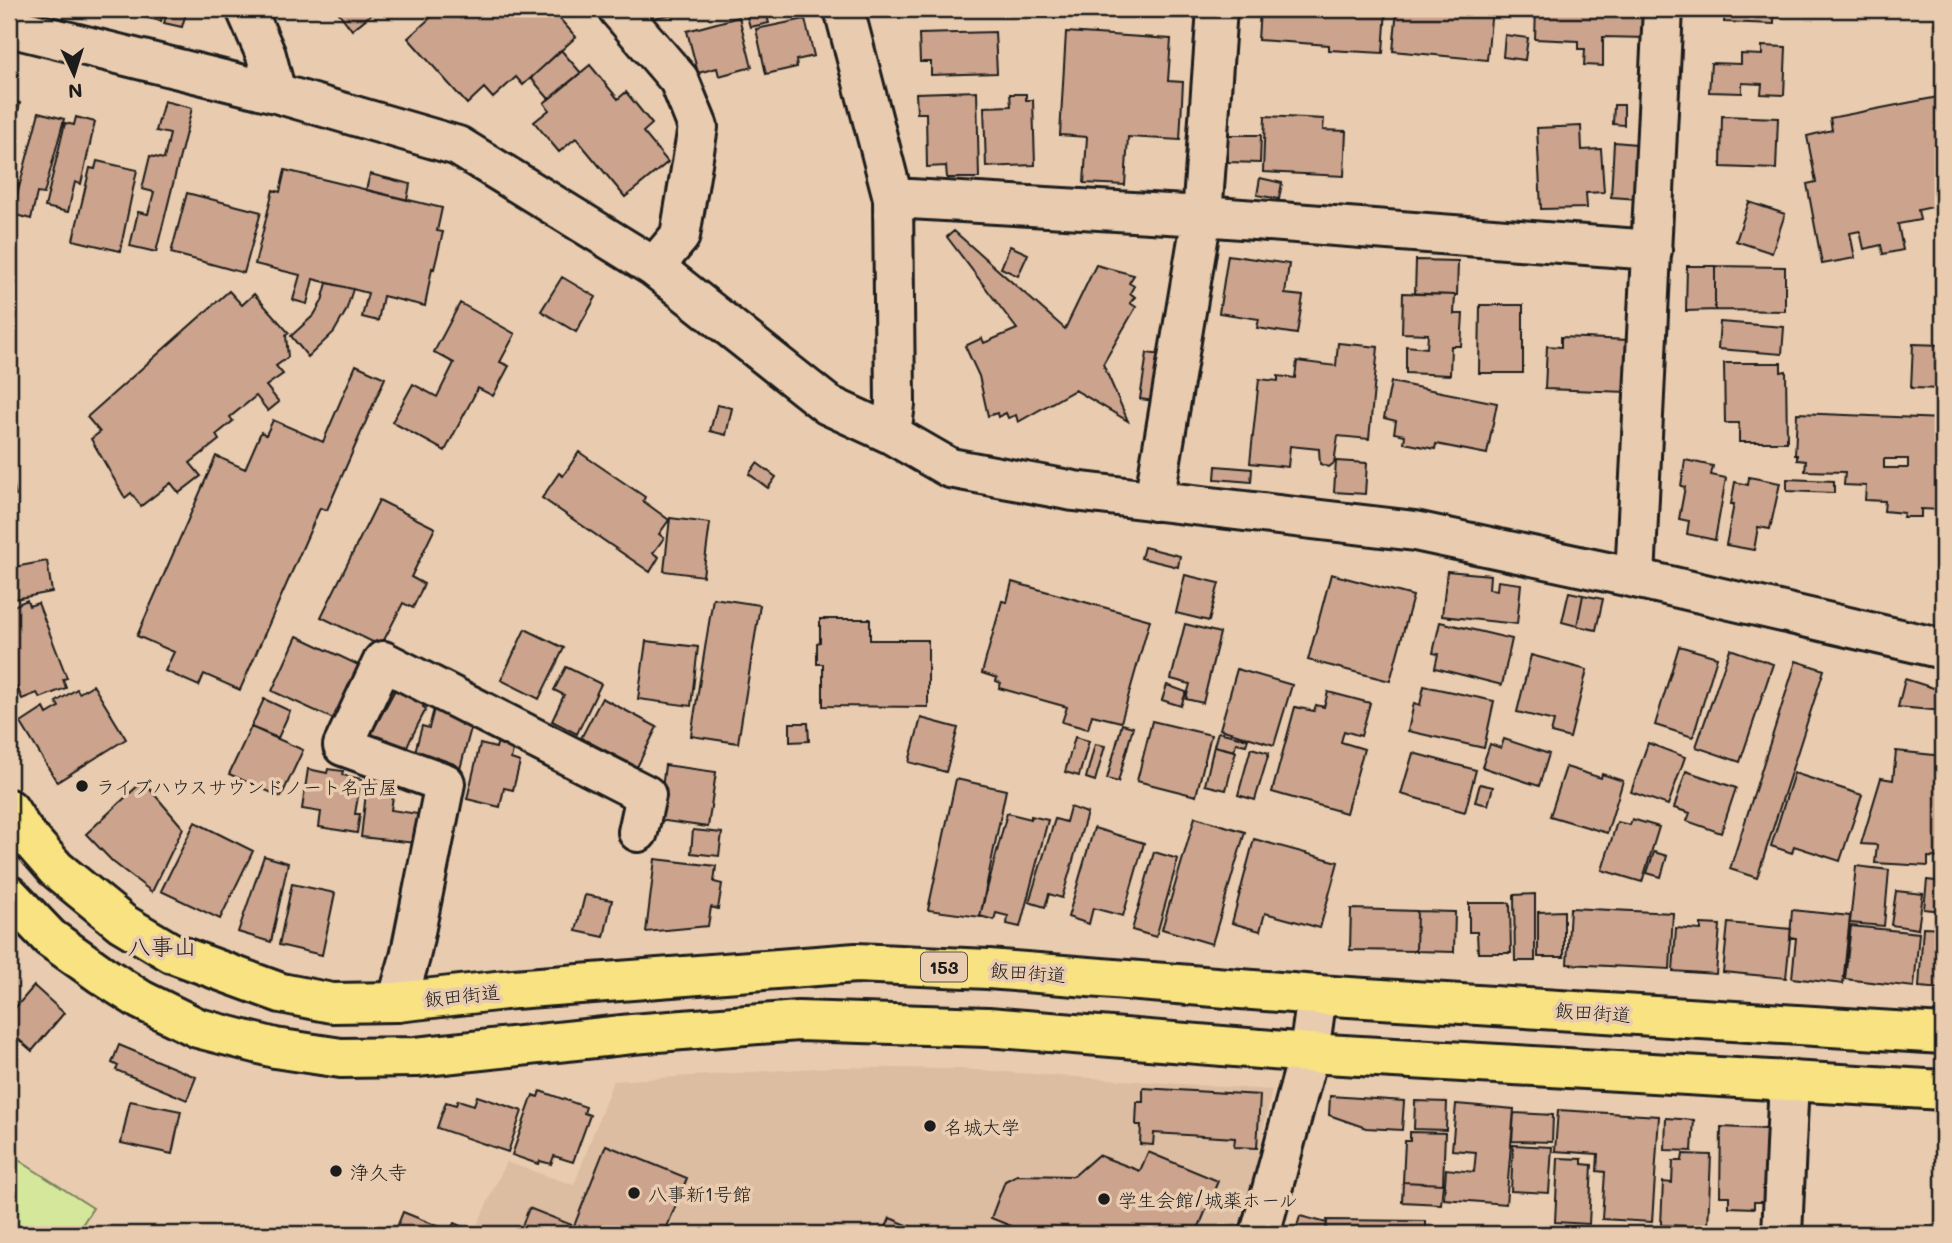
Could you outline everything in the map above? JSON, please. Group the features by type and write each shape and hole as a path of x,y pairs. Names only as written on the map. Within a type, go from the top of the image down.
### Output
{"highway":[{"name":"飯田街道","path":"9,809 23,831 56,869 121,923 172,953 281,993 332,1003 397,1002 514,989 856,963 988,969 1317,995 1943,1034"},
{"path":"9,895 50,938 102,975 141,1000 198,1028 275,1048 341,1058 416,1057 632,1034 798,1021 988,1027 1309,1053 1943,1090"}],"street":[{"path":"246,9 266,55 276,93"},
{"path":"618,9 680,80 698,127 680,236 654,267"},
{"path":"844,9 893,198 895,404 891,435"},
{"path":"1154,501 1202,216 1217,9"},
{"path":"1635,578 1663,9"},
{"path":"9,27 276,93 458,146 654,267 828,405 891,435 950,468 1074,491 1415,531 1635,578 1943,649"},
{"path":"893,198 1202,216 1651,250"},
{"path":"397,1002 410,957 445,783 343,746 383,661 646,795 639,832"},
{"path":"1260,1234 1309,1053 1317,995"},
{"path":"1782,1234 1789,1080"}],"shaded area":[{"name":"名城大学","path":"831,1067 960,1069 1272,1090 1248,1201 1238,1234 473,1234 506,1162 574,1185 613,1081"}],"green space":[{"path":"9,1154 93,1208 76,1234 9,1234"}],"building":[{"path":"110,9 164,9 161,21"},
{"path":"168,9 187,9 182,27 164,23"},
{"path":"336,9 372,9 374,12 352,30"},
{"path":"440,9 452,9 460,18 470,9 551,9 576,37 523,85 516,77 493,98 484,88 467,104 408,38"},
{"path":"651,9 701,9 653,18"},
{"path":"745,9 765,9 769,23 750,27"},
{"path":"1117,9 1184,9 1184,18 1117,15"},
{"path":"1260,9 1386,9 1383,53 1329,50 1329,45 1258,40"},
{"path":"1397,9 1492,9 1487,60 1393,51"},
{"path":"1536,9 1649,9 1648,38 1603,37 1603,66 1584,65 1585,49 1578,49 1578,41 1535,39"},
{"path":"1725,9 1787,9 1786,14 1774,13 1774,24 1724,22"},
{"path":"739,17 752,67 719,76 717,68 698,73 687,31"},
{"path":"805,19 814,56 796,60 797,67 766,74 756,29"},
{"path":"995,32 997,73 931,75 931,62 920,62 919,34"},
{"path":"1066,32 1171,39 1168,81 1183,82 1180,140 1128,137 1125,185 1084,183 1087,137 1060,135"},
{"path":"1505,35 1528,38 1525,60 1503,57"},
{"path":"1762,46 1786,47 1784,95 1761,94 1762,84 1742,83 1742,93 1709,92 1711,63 1741,64 1741,54 1762,55"},
{"path":"561,50 581,73 549,99 531,78"},
{"path":"590,65 618,99 626,92 652,124 643,132 668,162 625,197 576,138 559,152 534,122 549,110 544,103"},
{"path":"977,91 979,178 947,178 946,166 927,167 926,113 917,113 916,93"},
{"path":"1010,94 1026,94 1026,100 1033,100 1035,165 986,167 984,107 1011,106"},
{"path":"1943,96 1943,205 1918,210 1920,220 1898,224 1903,250 1883,254 1881,245 1864,249 1860,231 1850,233 1855,258 1822,264 1807,184 1816,182 1807,136 1832,130 1830,118"},
{"path":"9,100 20,103 11,142 9,142"},
{"path":"164,101 192,108 156,252 130,246 138,212 148,214 154,192 142,189 150,156 164,159 170,134 156,131"},
{"path":"1614,105 1624,105 1624,125 1613,124"},
{"path":"39,112 64,119 44,194 37,193 31,219 12,214"},
{"path":"1265,116 1324,119 1323,130 1346,131 1344,176 1263,172"},
{"path":"1722,116 1778,118 1776,169 1721,167"},
{"path":"76,117 95,122 81,184 75,182 68,212 45,207 65,123 74,125"},
{"path":"1581,126 1582,150 1601,149 1604,192 1586,193 1587,208 1541,209 1537,128"},
{"path":"1228,135 1261,135 1260,163 1228,162"},
{"path":"1614,142 1656,148 1653,200 1611,197"},
{"path":"97,161 137,170 120,251 73,240 90,168 95,169"},
{"path":"285,170 442,208 437,231 443,232 434,269 432,268 425,306 383,296 378,321 362,317 368,293 313,279 307,304 293,300 300,275 255,264 273,190 280,192"},
{"path":"370,174 410,184 407,200 366,190"},
{"path":"1260,178 1282,183 1279,199 1257,195"},
{"path":"9,182 18,184 10,214 9,214"},
{"path":"187,193 261,212 244,273 171,253"},
{"path":"1749,202 1785,214 1772,253 1736,241"},
{"path":"954,231 1065,329 1096,265 1134,275 1129,283 1134,286 1130,293 1135,297 1130,303 1136,307 1103,364 1128,421 1075,390 1018,422 1016,415 1008,418 1006,413 998,417 997,413 988,416 979,376 965,346 982,338 984,343 1017,329 947,237"},
{"path":"1010,246 1028,254 1018,276 1001,268"},
{"path":"1228,255 1289,264 1285,294 1303,296 1297,334 1257,328 1259,319 1219,313"},
{"path":"1416,260 1458,261 1457,295 1415,294"},
{"path":"1687,266 1715,266 1715,310 1686,311"},
{"path":"1715,266 1785,267 1785,311 1715,310"},
{"path":"562,277 596,297 576,332 541,311"},
{"path":"327,283 353,289 346,311 334,332 308,357 291,336 314,315 322,301"},
{"path":"229,291 242,305 254,294 289,333 286,335 288,357 276,366 283,374 266,386 279,402 268,411 256,396 230,417 233,421 216,435 219,440 190,463 201,476 179,493 171,483 141,506 131,493 125,498 91,439 100,432 87,417"},
{"path":"1403,293 1455,295 1454,314 1463,314 1461,346 1451,346 1450,375 1406,373 1406,346 1427,348 1428,334 1402,333"},
{"path":"460,303 515,334 500,362 509,366 493,396 478,388 445,451 392,422 413,384 437,397 454,363 434,352"},
{"path":"1480,305 1523,305 1523,373 1479,373"},
{"path":"1720,322 1784,327 1782,354 1718,349"},
{"path":"1561,337 1629,340 1627,392 1545,389 1547,346 1561,347"},
{"path":"1338,343 1378,347 1369,439 1338,436 1334,463 1329,467 1320,464 1319,449 1290,446 1288,467 1250,463 1259,379 1278,381 1278,376 1295,378 1297,361 1336,366"},
{"path":"1913,344 1943,345 1943,389 1911,388"},
{"path":"1147,353 1162,355 1154,401 1140,399"},
{"path":"1724,363 1781,363 1781,372 1786,371 1787,442 1739,442 1739,423 1725,423"},
{"path":"356,365 385,378 327,510 320,508 240,690 204,674 199,686 165,671 174,652 137,636 216,456 245,469 261,432 266,435 273,420 323,442"},
{"path":"1391,382 1497,403 1487,454 1436,444 1435,449 1404,443 1405,435 1394,433 1396,421 1384,418"},
{"path":"717,405 732,408 726,435 710,431"},
{"path":"1797,413 1943,419 1943,510 1921,509 1921,517 1903,517 1904,513 1884,511 1885,501 1865,500 1866,486 1844,485 1845,472 1805,471 1806,461 1797,460","holes":["1884,459 1908,459 1908,468 1884,468"]},
{"path":"579,452 645,497 643,501 669,520 659,534 664,538 653,553 659,557 650,572 542,498 559,473 563,476"},
{"path":"1685,460 1713,466 1711,475 1726,478 1715,540 1687,534 1689,521 1679,519 1685,487 1681,486"},
{"path":"1336,461 1367,463 1365,494 1334,492"},
{"path":"9,462 16,496 9,497"},
{"path":"757,463 776,477 768,488 749,474"},
{"path":"1216,466 1252,469 1251,482 1215,479"},
{"path":"1749,477 1780,483 1770,529 1758,527 1754,550 1726,545 1734,504 1731,504 1735,482 1748,485"},
{"path":"1787,479 1834,481 1834,493 1787,491"},
{"path":"379,500 435,528 411,577 424,584 413,608 403,603 381,646 321,617"},
{"path":"670,518 710,523 703,576 664,571"},
{"path":"1144,547 1180,556 1178,567 1141,558"},
{"path":"47,561 52,592 9,600 9,568"},
{"path":"1447,571 1490,575 1489,589 1497,590 1498,581 1521,584 1517,624 1442,616"},
{"path":"1331,574 1413,596 1390,681 1308,660"},
{"path":"1185,575 1219,583 1209,621 1176,613"},
{"path":"1012,582 1150,620 1121,722 1092,715 1088,729 1062,722 1067,707 999,688 1001,683 996,681 997,678 982,673 1002,601 1007,602"},
{"path":"1569,592 1583,595 1577,626 1562,622"},
{"path":"1583,595 1603,599 1596,630 1577,626"},
{"path":"713,598 760,605 738,743 691,736"},
{"path":"27,600 29,606 38,603 67,678 63,679 66,688 40,698 37,693 22,699 17,687 9,689 9,608"},
{"path":"820,619 870,619 870,640 928,640 928,707 823,706 823,664 817,664"},
{"path":"1440,622 1512,639 1502,685 1435,668 1438,654 1433,653"},
{"path":"1185,624 1220,633 1203,703 1186,699 1190,684 1171,679"},
{"path":"525,629 564,648 539,699 501,680"},
{"path":"297,636 367,669 342,723 272,691"},
{"path":"646,641 698,647 691,706 638,699"},
{"path":"1679,646 1717,657 1693,737 1655,725"},
{"path":"1730,649 1773,664 1740,762 1696,747"},
{"path":"1531,655 1587,670 1570,738 1551,733 1554,721 1517,712"},
{"path":"1796,661 1824,670 1757,878 1730,869"},
{"path":"566,667 601,684 577,734 552,721 564,695 554,690"},
{"path":"1237,669 1292,685 1274,745 1220,729"},
{"path":"1905,679 1943,691 1943,711 1898,707"},
{"path":"93,685 126,739 57,782 21,723 44,708 47,714 59,707 56,702 77,689 79,693"},
{"path":"1167,685 1186,692 1181,706 1162,700"},
{"path":"1424,686 1494,701 1484,748 1408,731 1414,703 1420,705"},
{"path":"396,688 425,703 423,707 426,709 403,754 370,736"},
{"path":"1328,692 1370,703 1361,736 1344,731 1341,742 1364,749 1346,813 1272,792 1295,707 1314,711 1316,705 1324,707"},
{"path":"602,698 657,727 637,767 581,738"},
{"path":"264,699 290,711 278,738 251,727"},
{"path":"434,709 470,719 472,724 460,769 413,759 422,726 429,728"},
{"path":"921,718 958,728 946,772 909,762"},
{"path":"1152,721 1211,735 1196,796 1137,781"},
{"path":"790,723 808,723 809,741 790,742"},
{"path":"1122,724 1133,727 1118,782 1107,779"},
{"path":"251,727 303,750 281,797 229,774"},
{"path":"1218,732 1248,739 1246,745 1236,743 1234,751 1214,746"},
{"path":"499,737 515,741 511,759 520,762 513,790 504,788 500,807 467,799 480,744 496,748"},
{"path":"1075,737 1089,741 1079,776 1065,772"},
{"path":"1504,739 1549,754 1539,786 1482,767 1490,744 1501,748"},
{"path":"1648,743 1685,757 1668,805 1631,792"},
{"path":"1095,744 1105,746 1095,781 1086,778"},
{"path":"1214,746 1236,751 1226,790 1205,785"},
{"path":"1251,748 1269,753 1255,800 1238,795"},
{"path":"1896,751 1943,756 1943,855 1942,858 1928,857 1928,866 1875,863 1877,845 1861,844 1881,778 1893,780"},
{"path":"1413,753 1476,770 1465,812 1401,794"},
{"path":"665,765 716,772 708,827 658,820"},
{"path":"1566,767 1601,778 1602,774 1623,781 1607,833 1550,816"},
{"path":"308,769 327,773 328,769 343,771 342,775 361,779 355,814 360,814 357,833 319,827 321,812 302,809"},
{"path":"1686,771 1736,788 1721,833 1687,821 1690,813 1674,808"},
{"path":"1794,773 1862,795 1840,861 1794,846 1792,853 1771,846"},
{"path":"956,779 1006,790 980,917 928,910"},
{"path":"143,781 183,828 152,892 113,862 86,834"},
{"path":"1480,784 1493,787 1488,805 1475,802"},
{"path":"366,793 393,797 391,810 418,814 415,843 361,837"},
{"path":"1070,807 1087,813 1062,898 1049,894 1045,907 1029,902 1055,819 1066,822"},
{"path":"1007,813 1048,820 1020,927 1007,924 1008,916 996,913 994,920 980,916"},
{"path":"1195,817 1245,832 1212,944 1162,929"},
{"path":"1632,819 1659,827 1642,882 1602,870 1617,822 1630,825"},
{"path":"195,822 253,851 220,919 161,891"},
{"path":"1094,828 1144,843 1123,916 1093,908 1089,924 1068,917"},
{"path":"693,830 722,833 719,856 691,853"},
{"path":"1254,839 1338,862 1320,928 1265,913 1260,931 1232,923"},
{"path":"1154,852 1178,859 1156,937 1132,930"},
{"path":"1654,852 1667,856 1661,877 1647,873"},
{"path":"264,856 288,863 271,942 238,932"},
{"path":"655,859 716,866 714,882 722,884 718,909 711,907 708,926 646,932"},
{"path":"1856,866 1889,870 1884,926 1850,923"},
{"path":"1927,880 1943,882 1943,911 1924,909"},
{"path":"292,884 335,893 322,955 279,945"},
{"path":"1896,891 1923,894 1918,929 1891,925"},
{"path":"1535,894 1535,961 1515,961 1514,895"},
{"path":"585,895 612,900 604,937 576,931"},
{"path":"1469,903 1510,903 1511,953 1478,953 1477,932 1469,932"},
{"path":"1570,908 1673,913 1670,969 1567,964"},
{"path":"1351,909 1417,911 1416,951 1350,950"},
{"path":"1792,910 1850,916 1843,984 1792,978 1796,938 1790,937"},
{"path":"1417,911 1455,912 1454,952 1416,951"},
{"path":"1564,911 1564,957 1538,957 1538,912"},
{"path":"1728,923 1791,929 1786,978 1723,972"},
{"path":"1701,924 1720,925 1716,974 1673,971 1676,928 1701,930"},
{"path":"1851,926 1919,933 1914,987 1845,979"},
{"path":"1923,927 1943,928 1943,989 1919,987"},
{"path":"34,986 64,1013 32,1051 9,1031 9,1015"},
{"path":"119,1045 196,1077 187,1100 116,1070 118,1066 112,1063"},
{"path":"1143,1088 1260,1095 1257,1148 1234,1147 1235,1138 1154,1133 1153,1145 1140,1144 1141,1125 1136,1125 1137,1102 1143,1102"},
{"path":"540,1091 586,1107 584,1113 590,1115 573,1162 554,1156 551,1164 540,1161 538,1164 512,1155 533,1095 538,1097"},
{"path":"477,1096 522,1111 508,1152 437,1128 446,1102 456,1105 458,1100 474,1105"},
{"path":"1330,1096 1404,1101 1402,1130 1366,1128 1329,1115"},
{"path":"130,1101 181,1111 172,1154 121,1143"},
{"path":"1415,1101 1447,1102 1446,1130 1414,1129"},
{"path":"1456,1104 1514,1109 1506,1204 1444,1199 1446,1169 1474,1172 1476,1152 1452,1150"},
{"path":"1558,1110 1659,1116 1652,1222 1602,1219 1605,1172 1597,1171 1598,1154 1555,1151"},
{"path":"1514,1113 1553,1115 1552,1142 1512,1141"},
{"path":"1666,1118 1694,1120 1692,1151 1665,1150"},
{"path":"1721,1127 1766,1129 1765,1202 1754,1202 1754,1208 1729,1207 1729,1196 1720,1196"},
{"path":"1410,1132 1445,1133 1443,1184 1403,1182 1405,1141 1410,1141"},
{"name":"八事新1号館","path":"606,1145 687,1178 664,1234 519,1234 529,1208 574,1226"},
{"path":"1513,1145 1552,1147 1549,1193 1511,1191"},
{"name":"学生会館/城薬ホール","path":"1148,1152 1218,1181 1196,1234 1019,1234 1021,1230 991,1218 1005,1181 1017,1175 1074,1176 1098,1155 1140,1171"},
{"path":"1683,1154 1711,1155 1708,1227 1661,1225 1663,1182 1672,1183 1673,1161 1682,1161"},
{"path":"1558,1158 1582,1159 1582,1164 1592,1165 1589,1224 1555,1222"},
{"path":"1403,1182 1443,1184 1441,1204 1402,1202"},
{"path":"403,1212 450,1231 454,1223 470,1230 469,1234 395,1232"},
{"path":"1300,1216 1327,1223 1324,1234 1295,1234"},
{"path":"890,1218 929,1234 883,1234"},
{"path":"1327,1220 1426,1221 1426,1234 1326,1234"}],"place":[{"name":"ライブハウスサウンドノート名古屋","path":"82,786"},
{"name":"名城大学","path":"930,1126"},
{"name":"浄久寺","path":"336,1171"},
{"name":"八事新1号館","path":"634,1193"},
{"name":"学生会館/城薬ホール","path":"1104,1199"}],"district":[{"name":"八事山","path":"162,946"}]}
